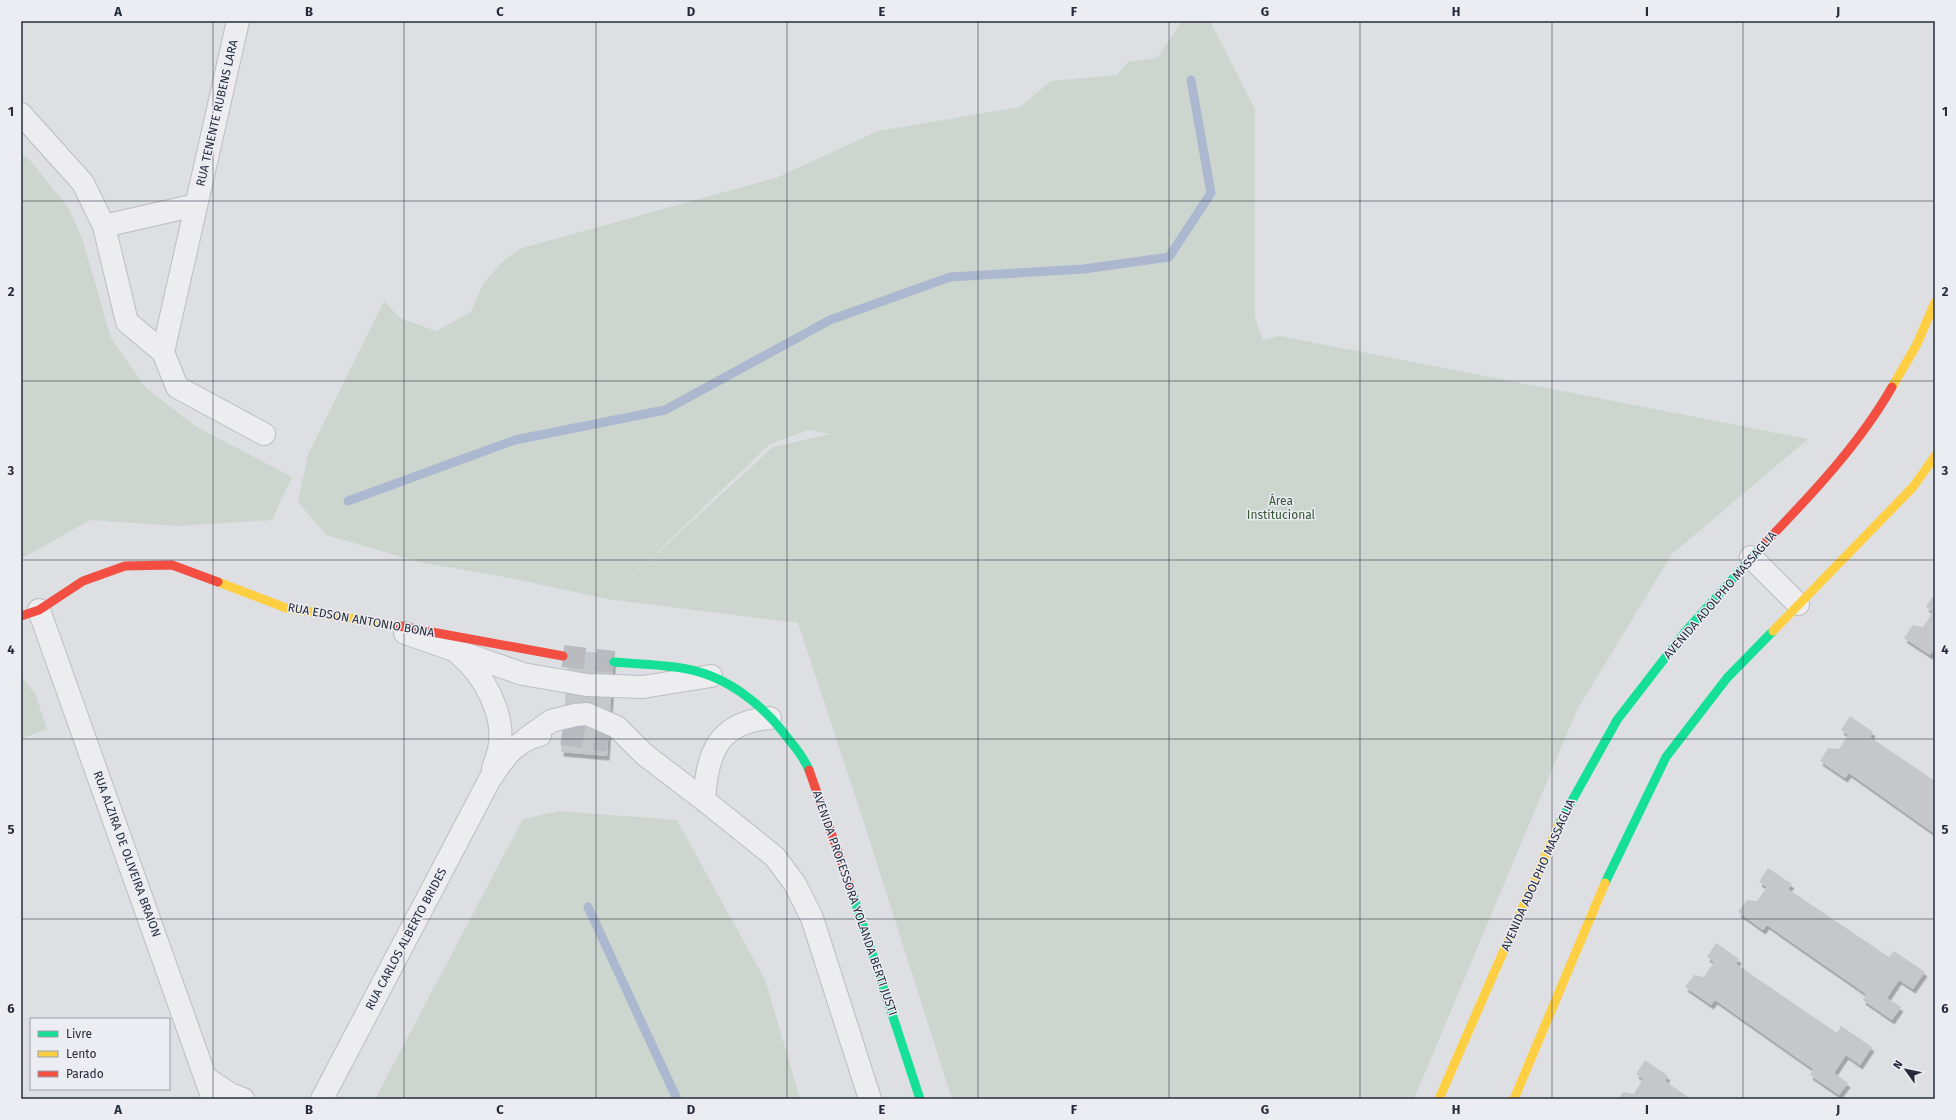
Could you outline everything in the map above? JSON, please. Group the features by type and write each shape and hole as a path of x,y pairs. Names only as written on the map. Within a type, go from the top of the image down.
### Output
{"main road":[{"name":"AVENIDA ADOLPHO MASSAGLIA","path":"1439,1099 1564,813 1613,726 1685,632 1838,461 1878,412 1917,344 1935,302"},
{"path":"1514,1099 1612,866 1666,757 1727,678 1913,487 1935,456"},
{"name":"RUA EDSON ANTONIO BONA","path":"30,613 83,582 125,566 172,566 286,608 372,621 563,656"},
{"name":"AVENIDA PROFESSORA YOLANDA BERTI JUSTI","path":"614,662 679,668 711,676 743,693 776,723 805,760 840,854 920,1099"}],"street":[{"name":"RUA TENENTE RUBENS LARA","path":"163,352 238,21"},
{"path":"21,114 83,183 104,226 127,322 163,352 177,387 264,434"},
{"path":"104,226 196,205"},
{"path":"1751,557 1798,604"},
{"name":"RUA ALZIRA DE OLIVEIRA BRAION","path":"30,613 213,1099"},
{"path":"372,621 523,674 587,685 643,687 711,676"},
{"name":"RUA CARLOS ALBERTO BRIDES","path":"457,652 467,661 480,678 492,700 499,720 500,744 490,779"},
{"name":"RUA CARLOS ALBERTO BRIDES","path":"325,1092 490,779 519,744 551,721 575,715 587,714 617,727 645,755"},
{"path":"704,800 706,774 712,753 726,734 753,720 770,718"},
{"path":"519,744 543,734 562,734"},
{"path":"608,741 645,755 704,800 775,857 795,884 812,918 870,1099"},
{"path":"206,1078 230,1094 243,1099"},
{"path":"310,1099 325,1092"}],"green space":[{"name":"Área Institucional","path":"1182,21 1210,21 1255,109 1255,317 1263,340 1280,336 1808,439 1672,554 1577,710 1414,1099 952,1099 864,823 798,623 607,599 510,578 419,562 326,535 298,502 308,455 384,301 400,318 436,331 471,312 483,284 502,262 519,249 778,177 878,131 1020,107 1051,81 1117,75 1128,62 1157,58","holes":["808,430 830,434 773,447 630,578 770,444"]},
{"path":"21,154 29,159 68,207 82,238 111,338 146,388 197,427 292,477 272,520 177,526 90,520 21,559"},
{"path":"21,676 35,693 47,729 21,739"},
{"path":"559,811 677,820 766,982 800,1099 375,1099 523,819"}],"building":[{"path":"1935,593 1935,651 1934,650 1930,655 1904,638 1913,625 1923,627 1933,612 1926,607"},
{"path":"569,650 614,654 607,756 561,752"},
{"path":"1850,716 1873,732 1870,737 1935,781 1935,834 1849,773 1845,778 1820,761 1828,748 1839,749 1848,735 1841,730"},
{"path":"1768,868 1792,884 1788,889 1889,957 1894,951 1925,972 1913,989 1899,980 1887,998 1901,1007 1892,1020 1863,1000 1866,994 1767,925 1763,930 1738,912 1747,900 1757,901 1767,887 1759,882"},
{"path":"1716,943 1739,959 1736,964 1837,1033 1841,1026 1872,1047 1860,1065 1846,1055 1834,1073 1848,1083 1839,1095 1810,1075 1813,1069 1715,1000 1711,1005 1685,987 1694,975 1704,977 1714,962 1707,957"},
{"path":"1645,1060 1668,1076 1665,1081 1691,1099 1618,1099 1623,1092 1634,1094 1643,1079 1636,1074"}],"waterway":[{"path":"348,501 515,440 665,410 830,320 950,277 1084,269 1169,257 1211,193 1191,80"},
{"path":"588,907 677,1099"}],"tunnel":[{"path":"563,656 614,662"},
{"path":"562,734 608,741"}],"traffic: fast":[{"path":"1559,824 1617,720 1685,632 1764,544"},
{"path":"1605,883 1666,757 1727,678 1773,631"},
{"path":"614,662 688,669 711,676 732,686 760,707 776,723 801,755 809,770"},
{"path":"849,883 920,1099"}],"traffic: slow":[{"path":"1892,387 1917,344 1935,302"},
{"path":"1773,631 1913,487 1935,456"},
{"path":"218,582 286,608 399,626"},
{"path":"1439,1099 1559,824"},
{"path":"1514,1099 1605,883"}],"traffic: jam":[{"path":"1764,544 1816,489 1849,450 1865,429 1892,387"},
{"path":"21,616 39,610 83,581 125,566 172,565 218,582"},
{"path":"399,626 563,656"},
{"path":"809,770 849,883"}]}
